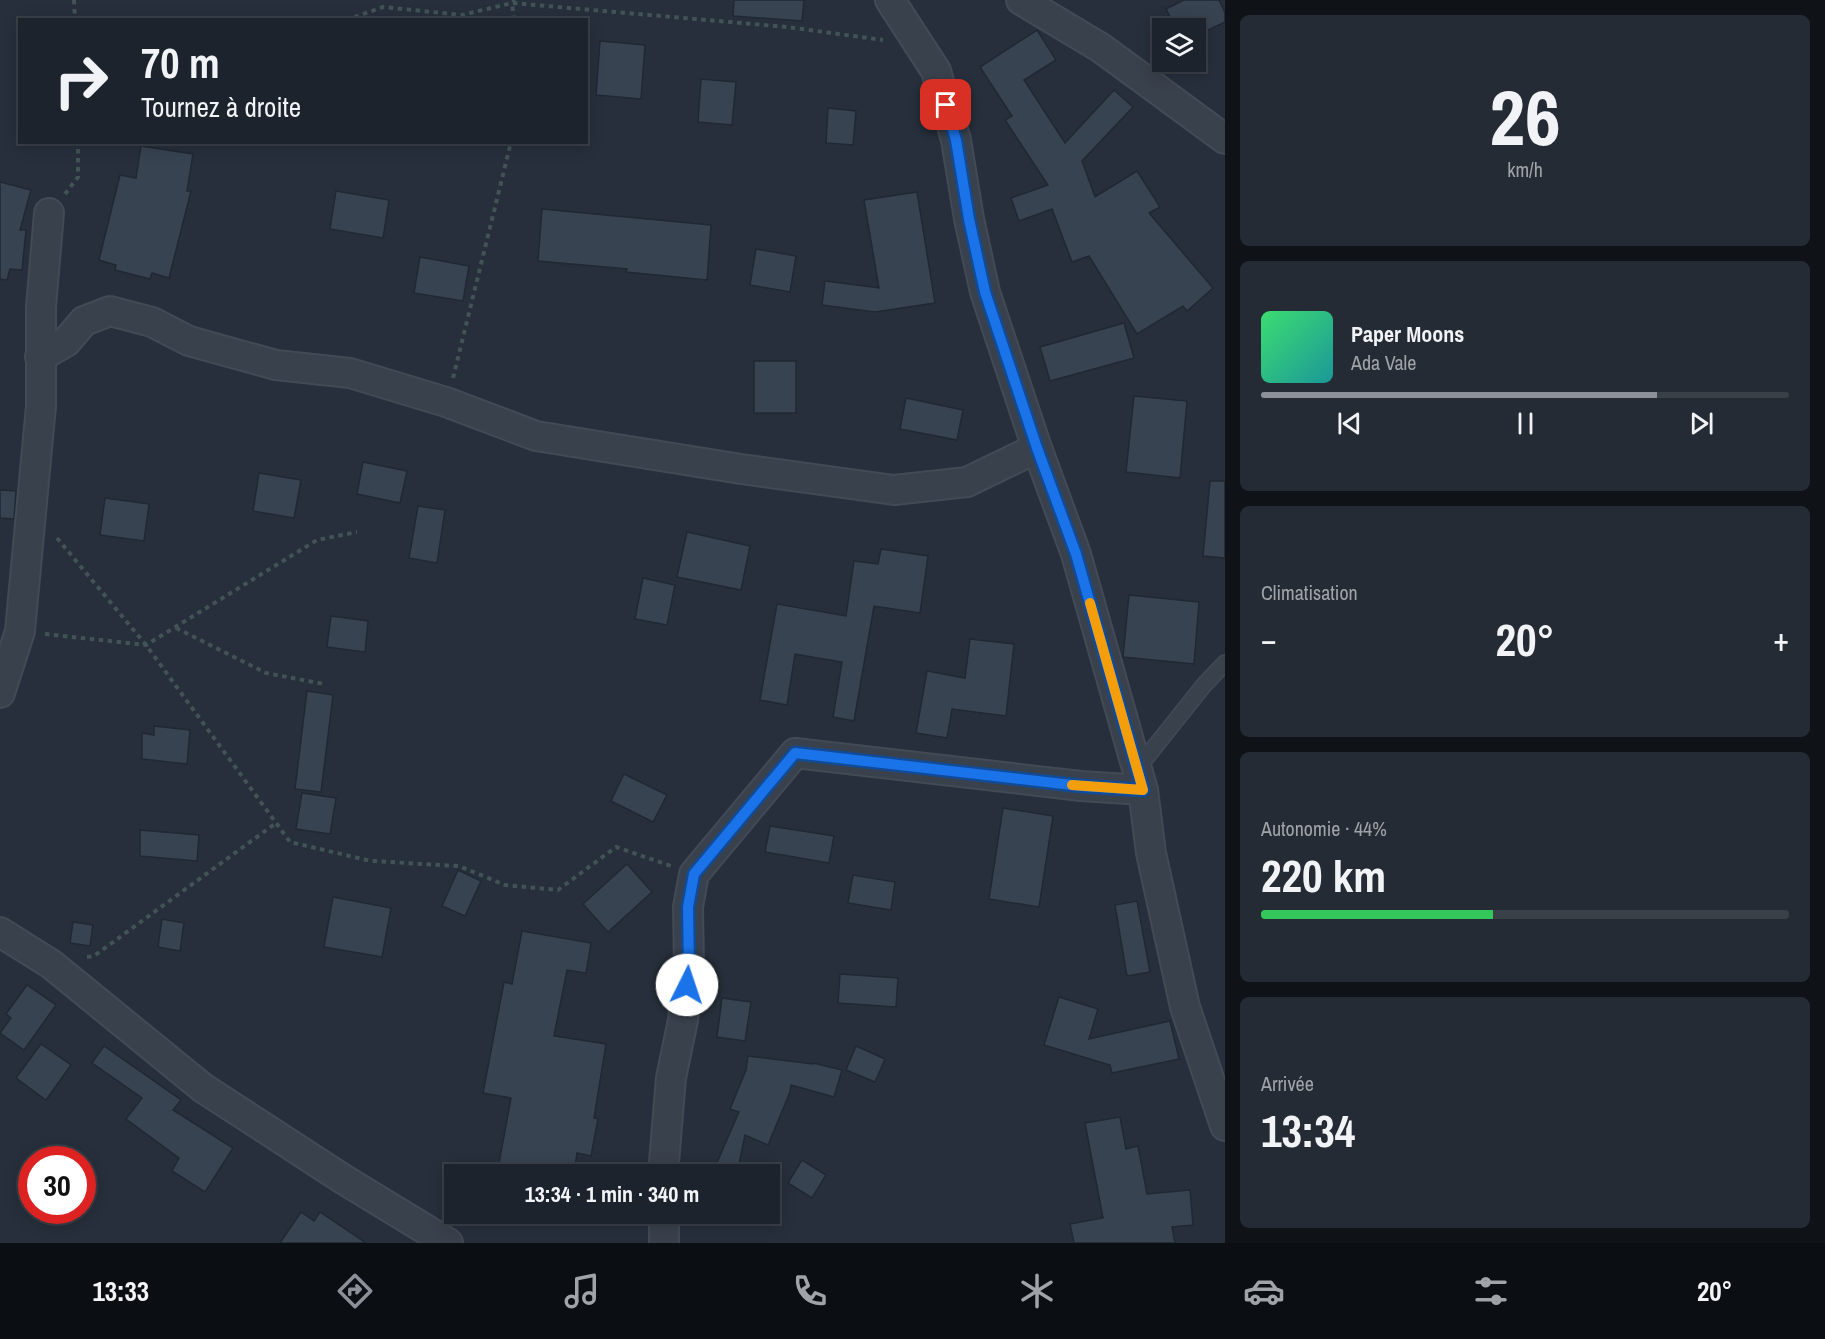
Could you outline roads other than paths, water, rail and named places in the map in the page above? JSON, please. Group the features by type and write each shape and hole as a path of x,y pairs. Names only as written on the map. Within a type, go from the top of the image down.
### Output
{"street":[{"path":"890,0 936,70 956,140 969,219 985,292 1037,448 1076,554 1140,780 1150,853 1185,1007 1224,1120"},
{"path":"1021,0 1101,48 1225,139"},
{"path":"0,693 20,631 40,406 40,307 49,213"},
{"path":"40,357 66,342 84,321 110,311 152,322 189,341 276,365 350,373 446,402 536,436 741,469 894,490 967,482 1037,448"},
{"path":"664,1164 671,1078 683,1020 689,967 688,907 694,874 795,753 1081,786 1140,780"},
{"path":"0,932 51,964 202,1088 343,1179 448,1243"},
{"path":"664,1224 664,1243"}],"lane":[{"path":"1140,780 1204,685 1225,663"}]}
